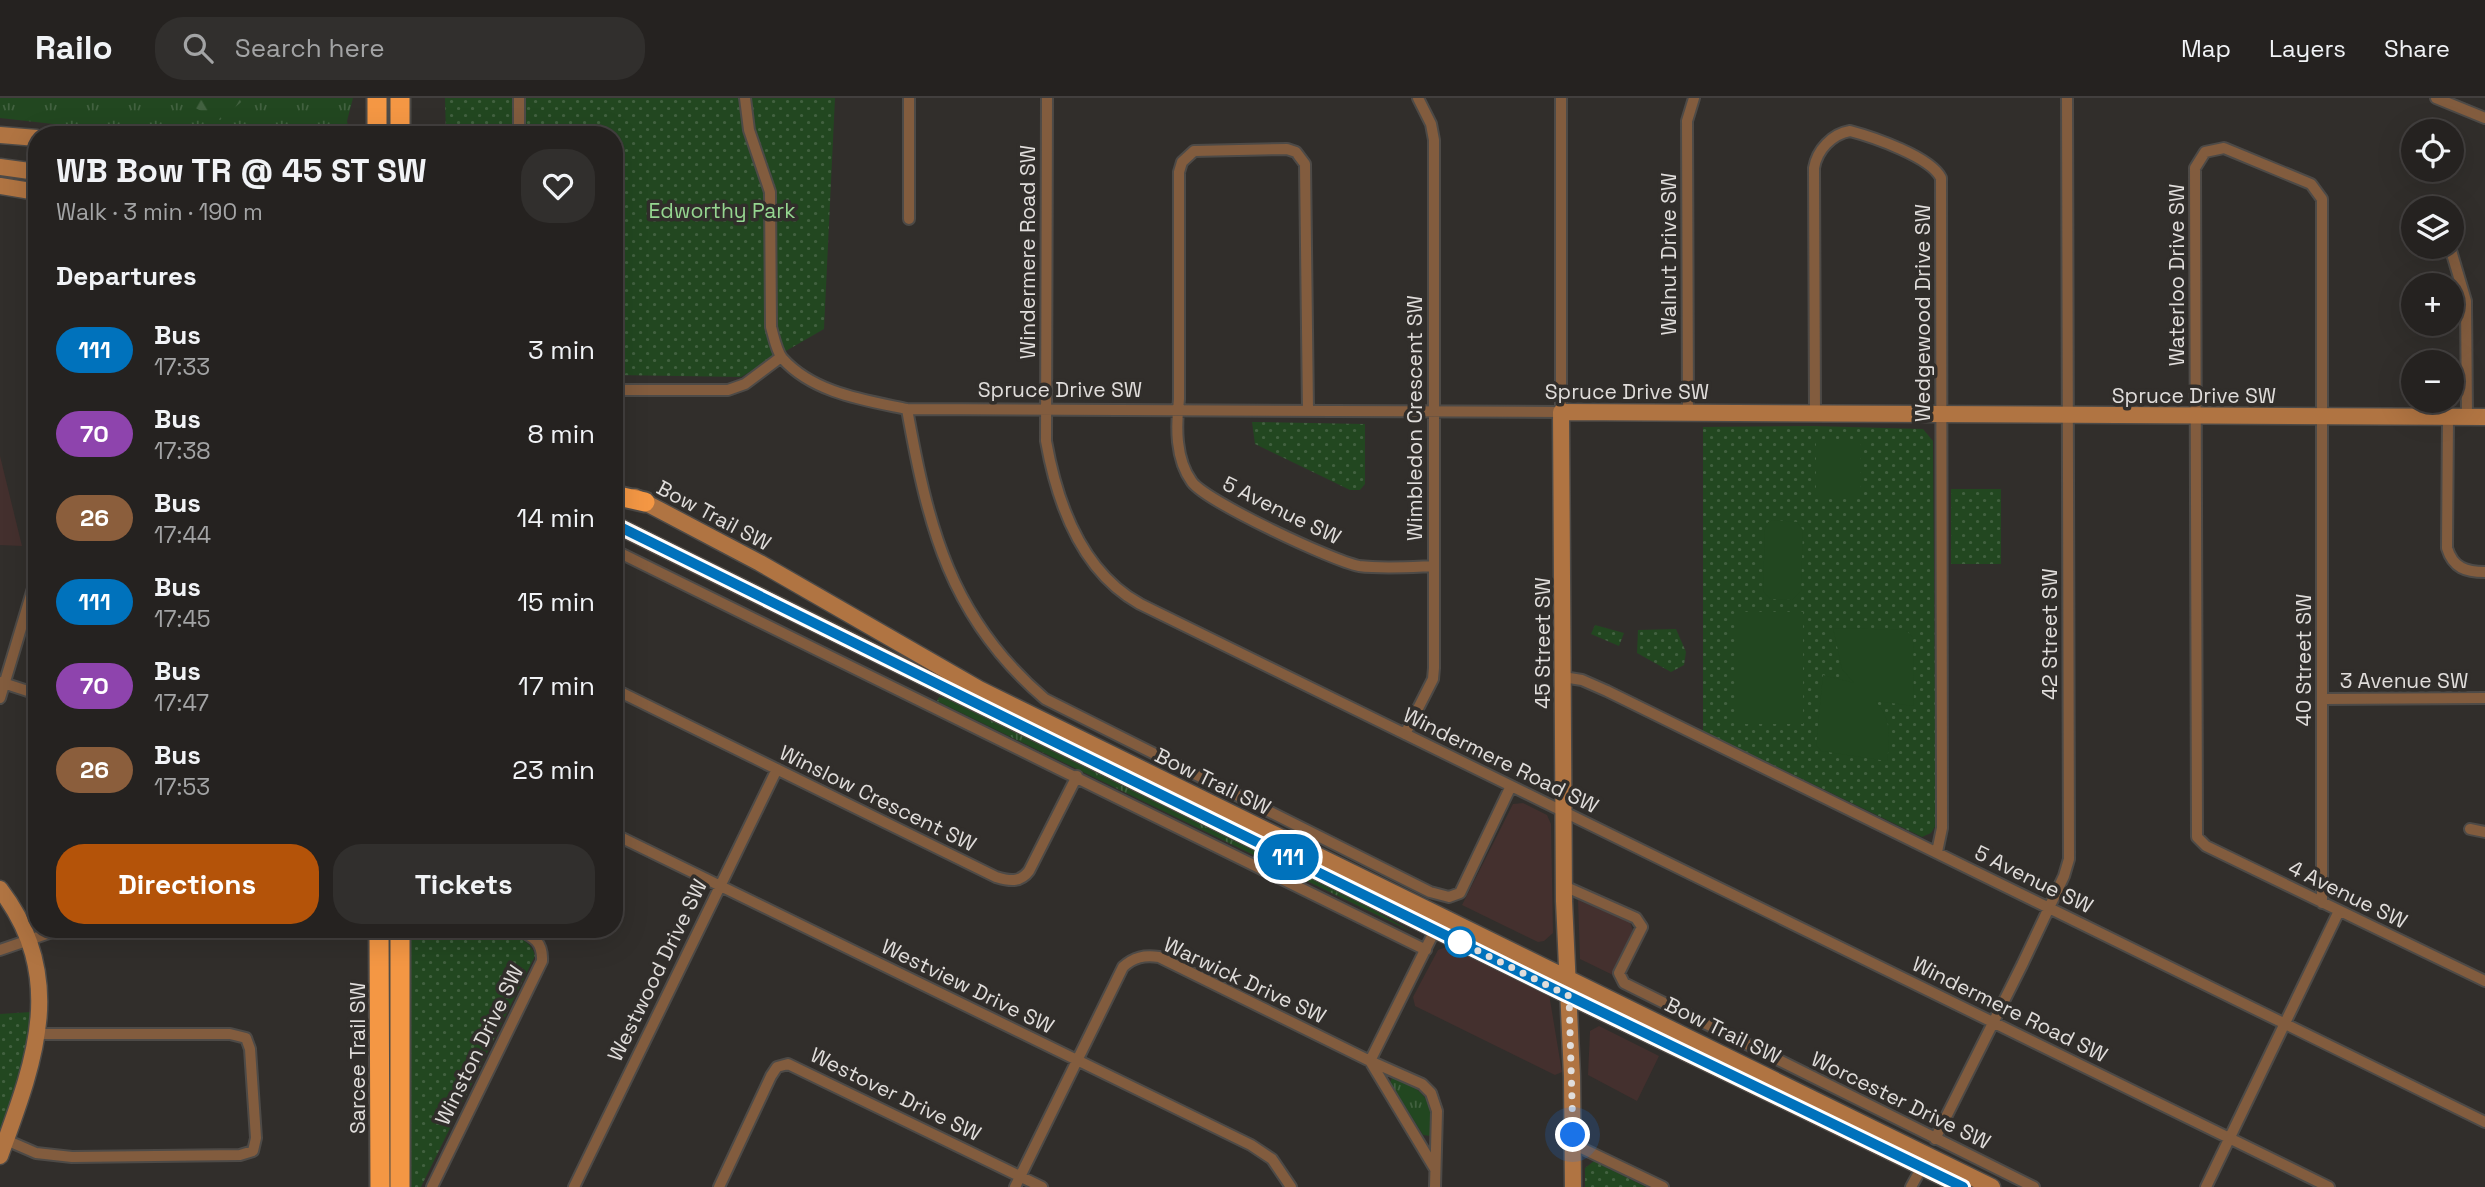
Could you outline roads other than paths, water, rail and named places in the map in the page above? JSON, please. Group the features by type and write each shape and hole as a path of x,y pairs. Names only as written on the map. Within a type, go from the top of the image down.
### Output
{"highway":[{"path":"377,98 377,126"},
{"path":"400,98 400,126"},
{"path":"623,497 645,502"},
{"name":"Sarcee Trail SW","path":"379,938 380,1187"},
{"name":"Sarcee Trail SW","path":"400,938 400,1187"}],"main road":[{"path":"0,135 28,137"},
{"path":"0,167 28,171"},
{"path":"0,186 28,191"},
{"name":"Spruce Drive SW","path":"1562,412 2485,417"},
{"name":"45 Street SW","path":"1562,412 1564,886 1573,1187"},
{"name":"Bow Trail SW","path":"623,491 760,563 848,616 988,694 1992,1187"},
{"name":"Bow Trail SW","path":"623,528 1569,996 1963,1187"},
{"path":"834,632 847,628 848,616"},
{"path":"0,889 14,909 37,975 39,1034 3,1148"}],"street":[{"path":"519,98 519,126"},
{"path":"623,390 729,390 745,384 781,357 771,327 769,192 749,130 745,98"},
{"path":"909,98 909,219"},
{"name":"Windermere Road SW","path":"1047,98 1046,441 1054,475 1082,548 1112,586 1140,604 2329,1187"},
{"name":"Wimbledon Crescent SW","path":"1405,734 1433,679 1434,668 1434,140 1428,116 1418,98"},
{"name":"45 Street SW","path":"1561,98 1562,412"},
{"name":"Walnut Drive SW","path":"1688,412 1687,121 1694,98"},
{"name":"42 Street SW","path":"1935,1139 2066,871 2069,851 2067,98"},
{"path":"2436,98 2485,118"},
{"name":"Wedgewood Drive SW","path":"1815,413 1814,169 1818,155 1829,141 1850,131 1925,161 1937,170 1941,178 1942,828 1937,852"},
{"name":"Waterloo Drive SW","path":"2197,837 2195,168 2205,152 2219,147 2311,184 2320,194 2323,417"},
{"name":"5 Avenue SW","path":"1308,411 1307,172 1301,157 1287,149 1199,149 1182,162 1179,172 1178,410 1175,430 1192,482 1214,499 1344,562 1378,567 1434,566"},
{"path":"2454,259 2466,301 2467,417"},
{"name":"Spruce Drive SW","path":"781,357 807,377 834,392 870,403 907,409 1562,412"},
{"path":"907,409 928,512 958,590 974,623 1002,660 1045,699 1430,892 1449,897 1460,893 1511,786"},
{"path":"2448,416 2447,548 2449,556 2462,569 2485,572"},
{"name":"40 Street SW","path":"2322,902 2323,417"},
{"path":"623,554 1426,950"},
{"path":"0,698 2,682 28,603"},
{"name":"5 Avenue SW","path":"1563,677 1582,680 1607,691 2485,1122"},
{"path":"2,682 28,691"},
{"name":"Winslow Crescent SW","path":"623,693 1009,881 1024,878 1029,871 1077,776"},
{"name":"3 Avenue SW","path":"2323,699 2485,698"},
{"name":"Westwood Drive SW","path":"574,1187 777,769"},
{"path":"2470,829 2485,832"},
{"name":"4 Avenue SW","path":"2197,837 2206,846 2485,981"},
{"name":"Westview Drive SW","path":"623,838 1258,1149 1272,1159 1291,1187"},
{"name":"Worcester Drive SW","path":"1564,886 1636,918 1642,927 1619,973 1630,987 2034,1187"},
{"path":"2206,1187 2339,911"},
{"path":"1370,1061 1435,930"},
{"path":"0,950 37,938"},
{"name":"Winston Drive SW","path":"432,1187 542,961 541,946 536,938"},
{"name":"Warwick Drive SW","path":"1077,1061 1123,967 1132,959 1146,955 1159,957 1422,1084 1432,1093 1437,1111 1435,1187"},
{"path":"3,1148 72,1157 240,1155 253,1152 256,1138 247,1038 230,1034 39,1034"},
{"path":"1017,1182 1077,1061"},
{"name":"Warwick Drive SW","path":"1370,1061 1434,1169"},
{"name":"Westover Drive SW","path":"719,1187 771,1076 777,1068 788,1064 1017,1182 1042,1187"},
{"path":"1573,1144 1663,1187"},
{"path":"1911,1187 1922,1167"}],"park label":[{"name":"Edworthy Park","path":"722,210"}]}
